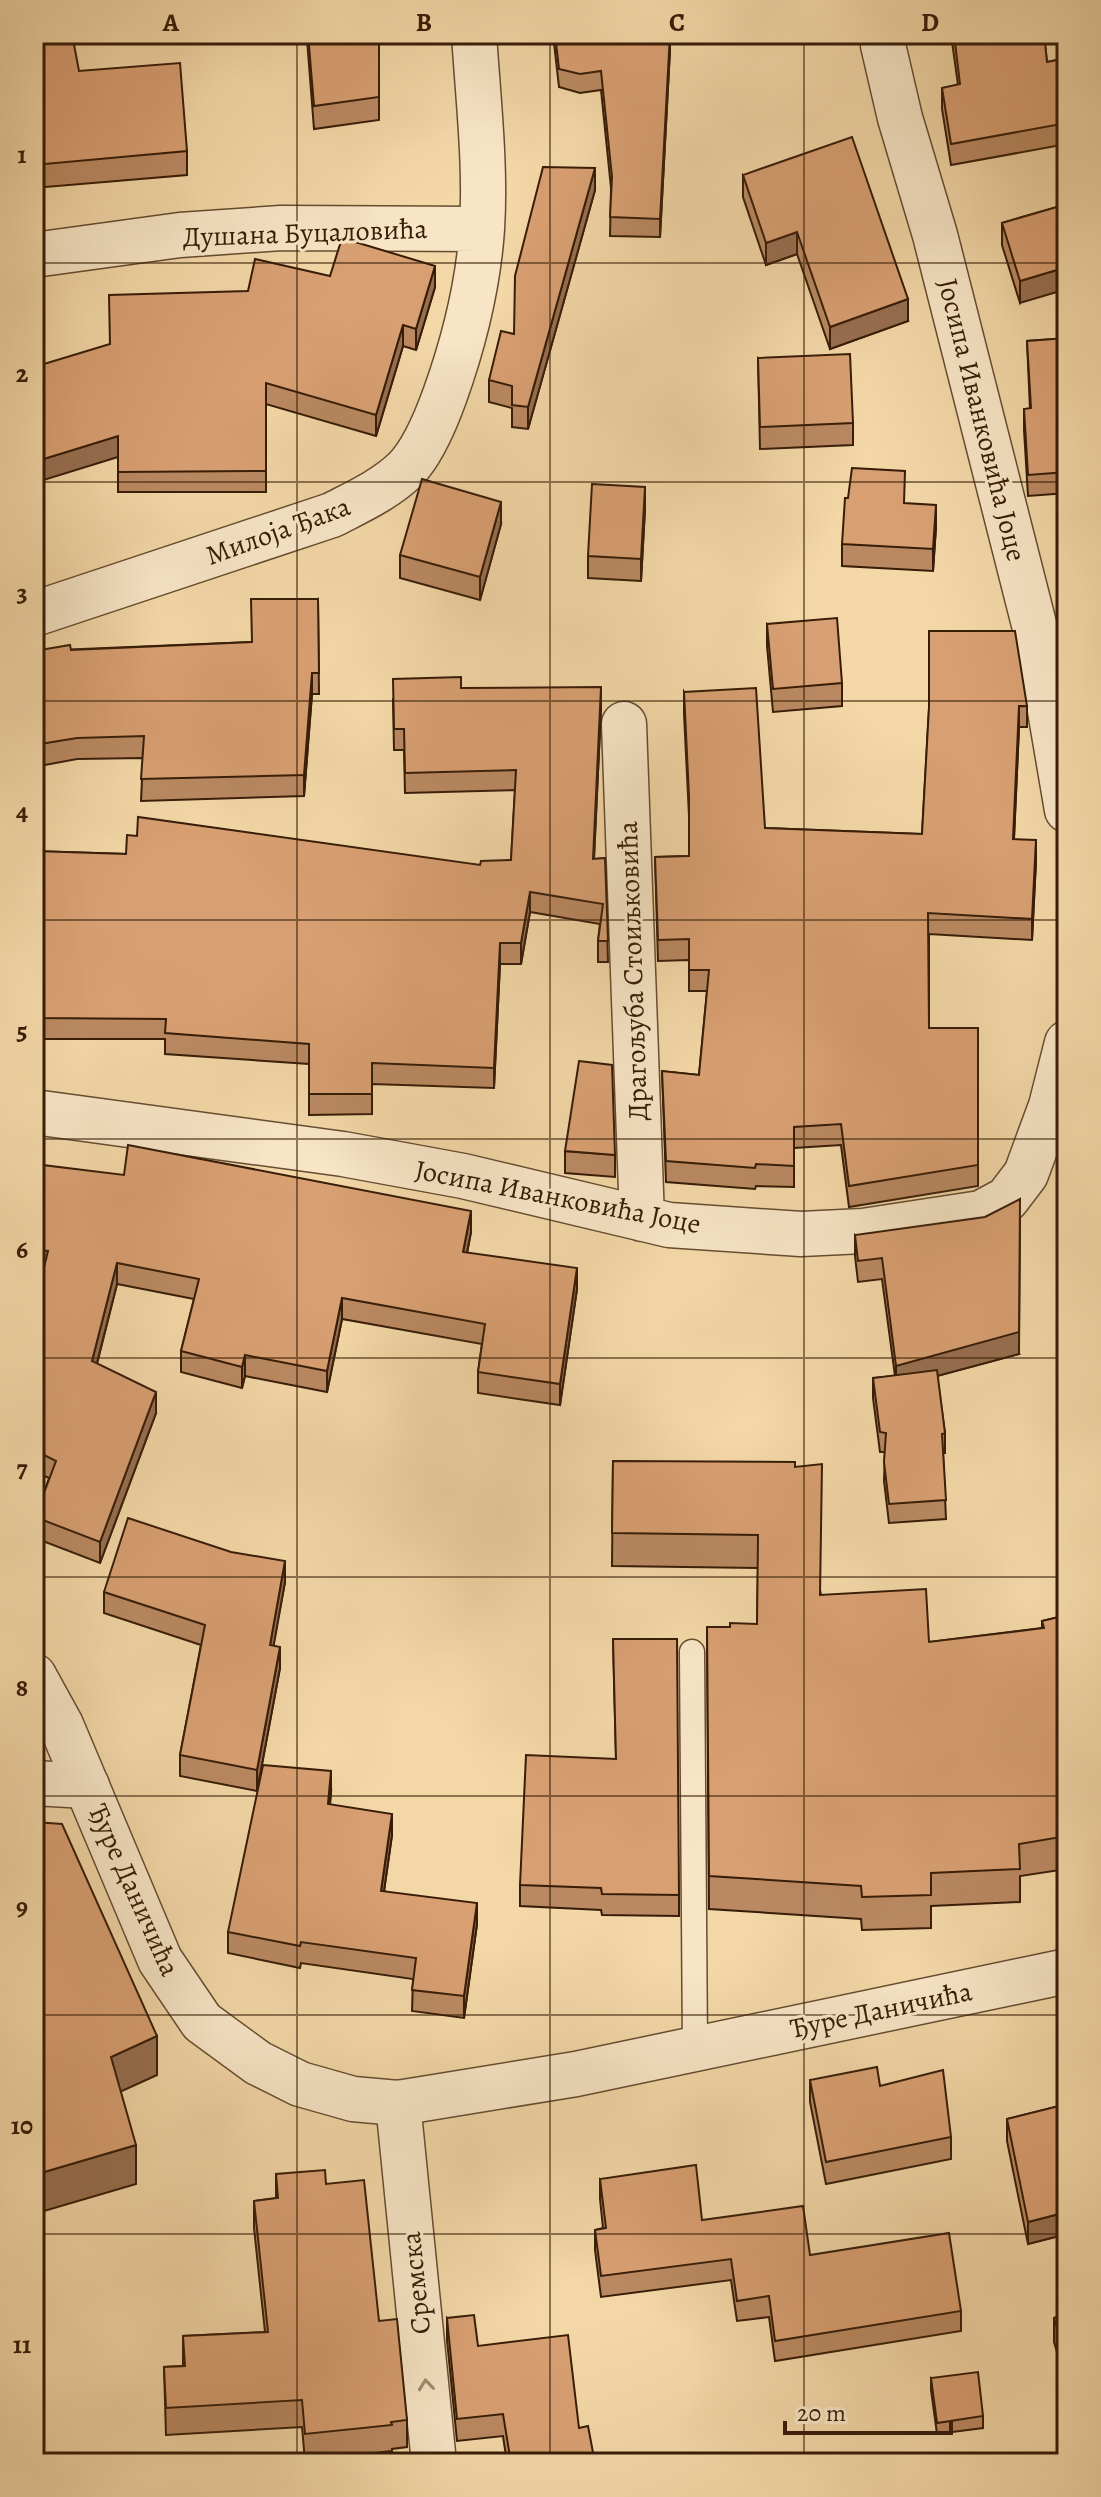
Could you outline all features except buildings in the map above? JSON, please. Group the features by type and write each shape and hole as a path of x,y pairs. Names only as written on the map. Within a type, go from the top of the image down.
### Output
{"street":[{"name":"Милоја Ђака","path":"34,614 332,515 369,496 406,469 427,437 453,372 474,290 482,229 482,180 474,34"},
{"name":"Јосипа Иванковића Јоце","path":"883,34 900,118 935,235 1038,640 1067,810"},
{"name":"Душана Буцаловића","path":"34,255 180,235 281,228 482,229"},
{"name":"Драгољуба Стоиљковића","path":"624,724 642,1219"},
{"name":"Јосипа Иванковића Јоце","path":"34,1112 343,1154 463,1176 669,1225 801,1234 863,1231 981,1213 1007,1199 1026,1174 1051,1106 1067,1043"},
{"name":"Ђуре Даничића","path":"34,1676 61,1725 160,1960 202,2022 258,2063 300,2084 353,2099 398,2103 576,2074 1067,1971"},
{"path":"34,1783 87,1786"},
{"name":"Сремска","path":"398,2103 434,2463"}],"lane":[{"path":"692,1652 695,2049"}]}
